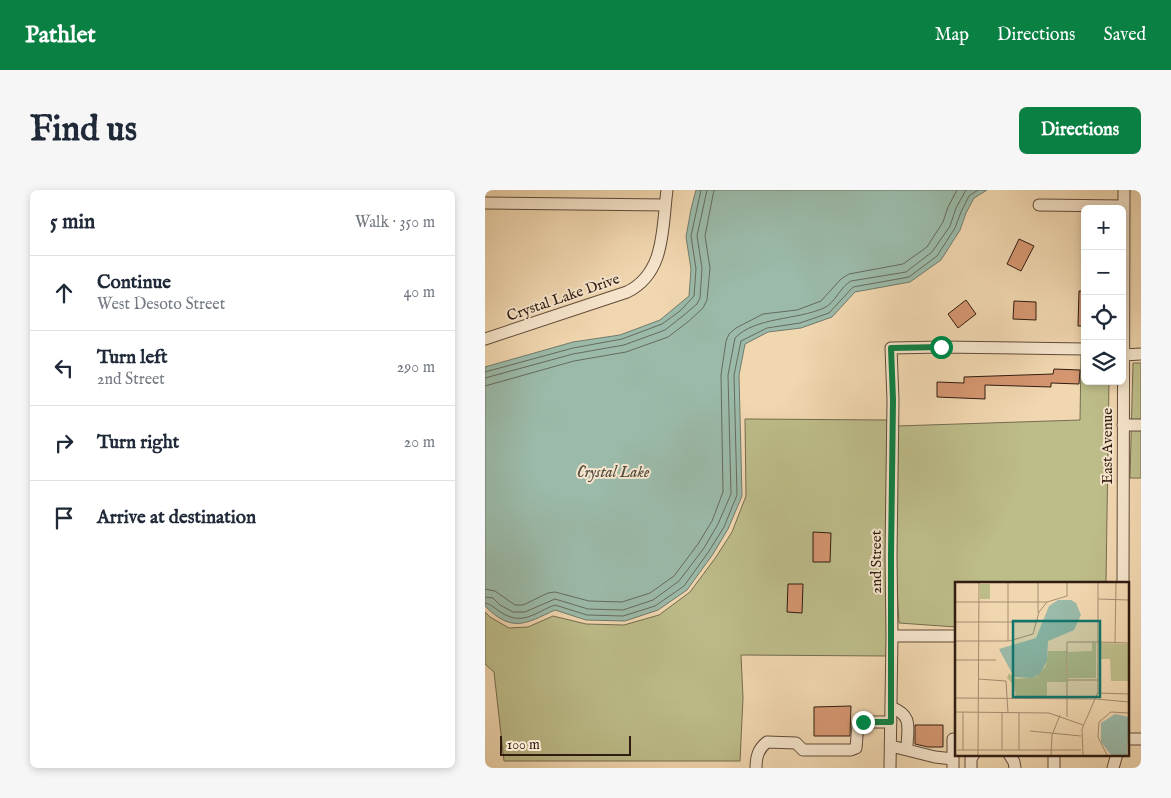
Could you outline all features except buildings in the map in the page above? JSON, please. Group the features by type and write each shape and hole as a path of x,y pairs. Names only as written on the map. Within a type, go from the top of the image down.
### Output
{"street":[{"name":"Crystal Lake Drive","path":"485,339 627,292 642,282 657,259 667,190"},
{"name":"East Avenue","path":"1124,190 1124,205"},
{"path":"485,203 665,205"},
{"path":"1039,205 1081,205"},
{"name":"East Avenue","path":"1123,340 1124,250"},
{"name":"2nd Street","path":"890,768 893,400 891,348 1081,349"},
{"path":"1126,352 1141,354"},
{"name":"East Avenue","path":"1123,385 1123,582"},
{"path":"1123,425 1141,425"},
{"path":"892,636 955,636"},
{"path":"891,707 903,713 907,719 907,749"},
{"path":"756,768 759,750 767,742 796,743 803,750 851,750 857,744 859,724 863,722 891,722"},
{"path":"891,746 907,749 936,762 953,763 953,739"},
{"path":"1010,756 1015,768"}],"green space":[{"path":"1081,355 1081,385 1109,385 1106,582 955,582 955,627 899,623 895,555 897,426 1080,420"},
{"path":"1133,363 1141,363 1141,478 1130,478"},
{"path":"745,419 888,420 887,656 741,655 743,698 740,761 504,761 494,672 485,664 485,612 509,628 528,627 553,616 586,624 624,625 659,615 690,592 732,532 746,496"}],"water":[{"name":"Crystal Lake","path":"696,190 987,190 974,198 960,230 941,260 910,282 855,292 832,317 801,328 768,332 745,344 739,375 742,496 728,529 687,590 658,610 625,621 586,620 555,610 527,622 511,623 503,620 485,606 485,367 573,342 620,335 660,320 689,296 691,269 686,237"}],"route":[{"path":"863,722 891,722 893,400 891,348 941,347"}]}
